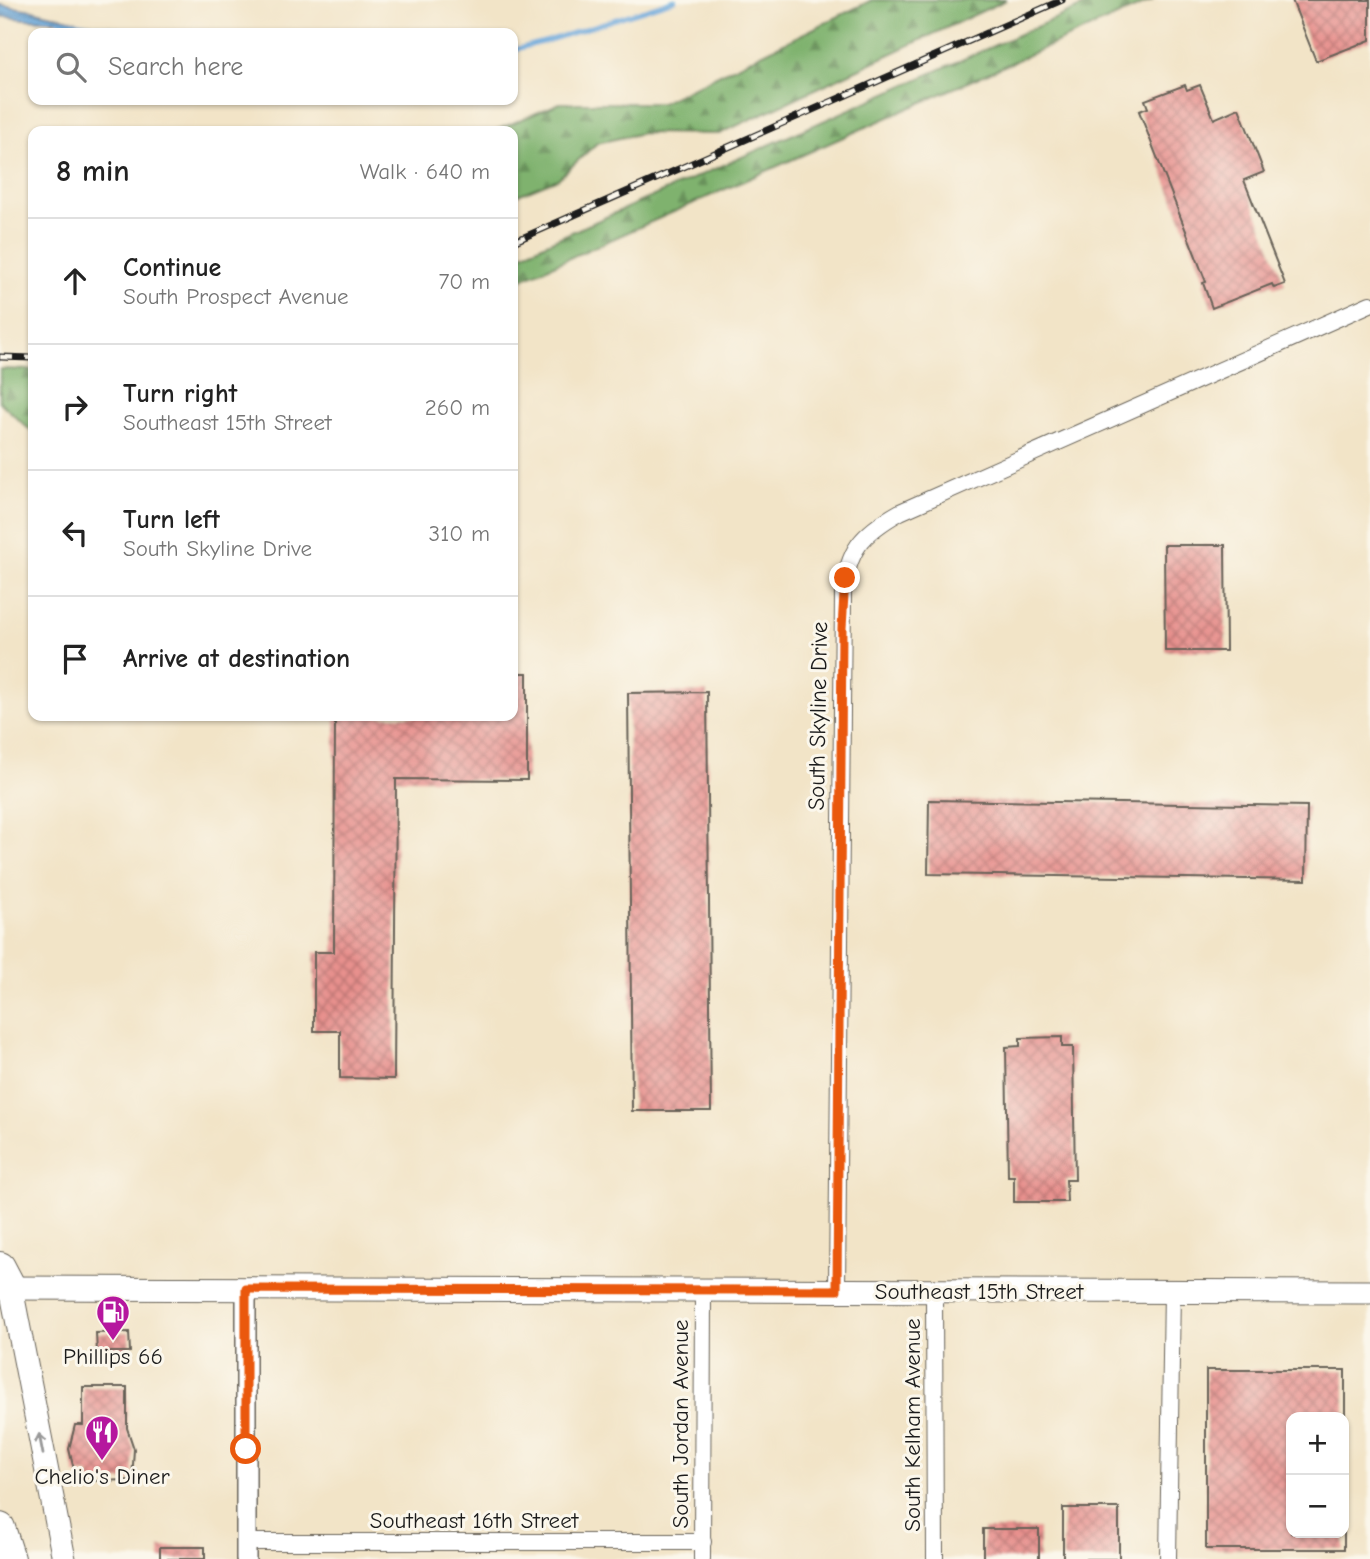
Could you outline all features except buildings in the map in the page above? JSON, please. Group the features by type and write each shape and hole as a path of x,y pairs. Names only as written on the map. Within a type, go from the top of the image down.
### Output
{"highway":[{"path":"0,1528 10,1559"}],"main road":[{"name":"Southeast 15th Street","path":"4,1281 246,1289 1370,1292"},
{"path":"4,1281 64,1559"}],"street":[{"name":"South Skyline Drive","path":"837,1290 842,594 855,550 868,533 900,512 1370,304"},
{"path":"246,1289 246,1551"},
{"name":"South Jordan Avenue","path":"702,1559 703,1290"},
{"name":"South Kelham Avenue","path":"934,1290 934,1559"},
{"path":"1168,1559 1172,1290"},
{"name":"Southeast 16th Street","path":"246,1551 703,1542"}],"green space":[{"path":"872,0 1006,0 719,134 643,133 597,143 558,179 518,195 518,126 506,126 560,103 661,103"},
{"path":"1097,0 1153,0 518,281 518,256"},
{"path":"0,369 28,370 28,428 0,402"}],"water":[{"path":"0,5 32,10 78,21 0,16"}],"waterway":[{"path":"518,49 675,0"},
{"path":"59,20 111,28"}],"railway":[{"path":"518,240 1062,0"},
{"path":"0,357 28,358"}],"place":[{"name":"Phillips 66","path":"113,1342"},
{"name":"Chelio's Diner","path":"102,1462"}],"route":[{"path":"246,1449 246,1289 837,1290 842,594 845,578"}]}
